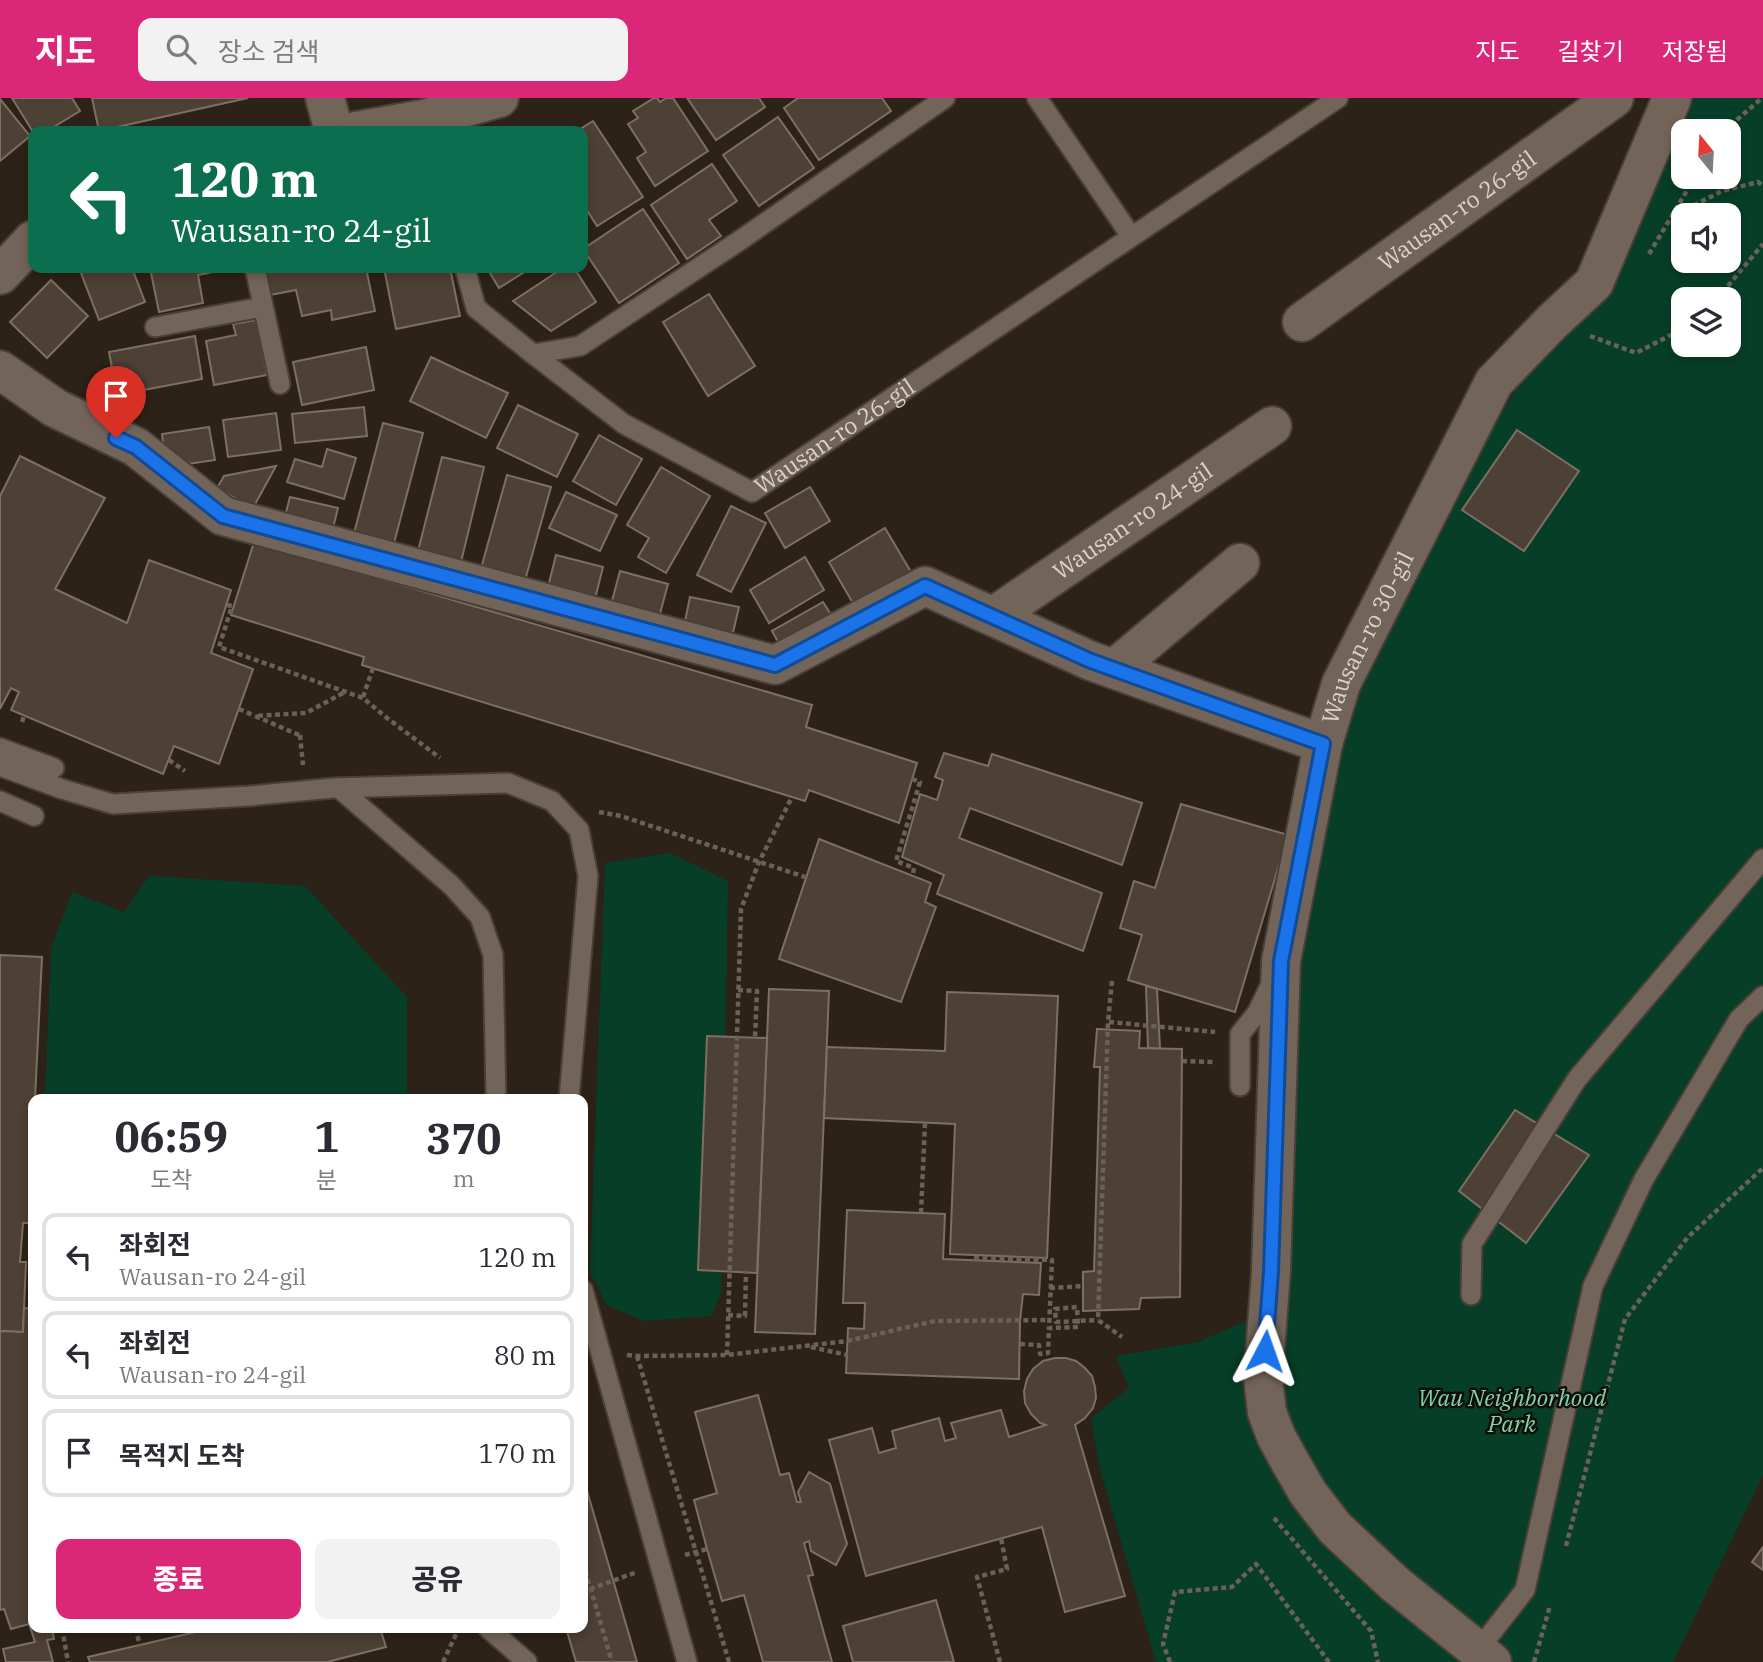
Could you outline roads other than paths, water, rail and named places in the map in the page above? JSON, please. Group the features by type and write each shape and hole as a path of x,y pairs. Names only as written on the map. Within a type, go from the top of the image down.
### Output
{"street":[{"path":"325,98 333,126"},
{"path":"426,125 499,98"},
{"name":"Wausan-ro 30-gil","path":"1485,1656 1395,1584 1335,1528 1308,1493 1276,1436 1267,1412 1263,1378 1271,1272 1281,961 1323,744 1341,684 1494,382 1594,283 1672,98"},
{"name":"Wausan-ro 26-gil","path":"1302,322 1607,100"},
{"path":"0,275 28,245"},
{"path":"0,370 55,408 136,447 223,516 775,665 925,586 1091,661 1323,744"},
{"name":"Wausan-ro 24-gil","path":"994,616 1272,426"},
{"path":"1114,669 1240,563"}],"lane":[{"path":"533,355 580,346 739,241 945,98"},
{"path":"1037,98 1131,236"},
{"name":"Wausan-ro 26-gil","path":"466,273 476,308 533,355 624,424 752,492 1338,98"},
{"path":"256,273 280,384"},
{"path":"155,327 262,307"},
{"path":"0,748 54,768"},
{"path":"0,766 113,804 339,788 509,783 552,801 579,830 588,876 569,1094"},
{"path":"339,788 452,886 480,917 493,955 496,1094"},
{"path":"0,801 34,816"},
{"path":"1471,1295 1472,1244 1577,1079 1763,859"},
{"path":"1240,1086 1240,1034 1258,1013 1281,961"},
{"path":"1485,1656 1525,1590 1593,1286 1644,1179 1739,1019 1763,996"},
{"path":"588,1309 687,1662"},
{"path":"494,1633 527,1662"}],"park label":[{"name":"Wau Neighborhood Park","path":"1512,1411"}]}
